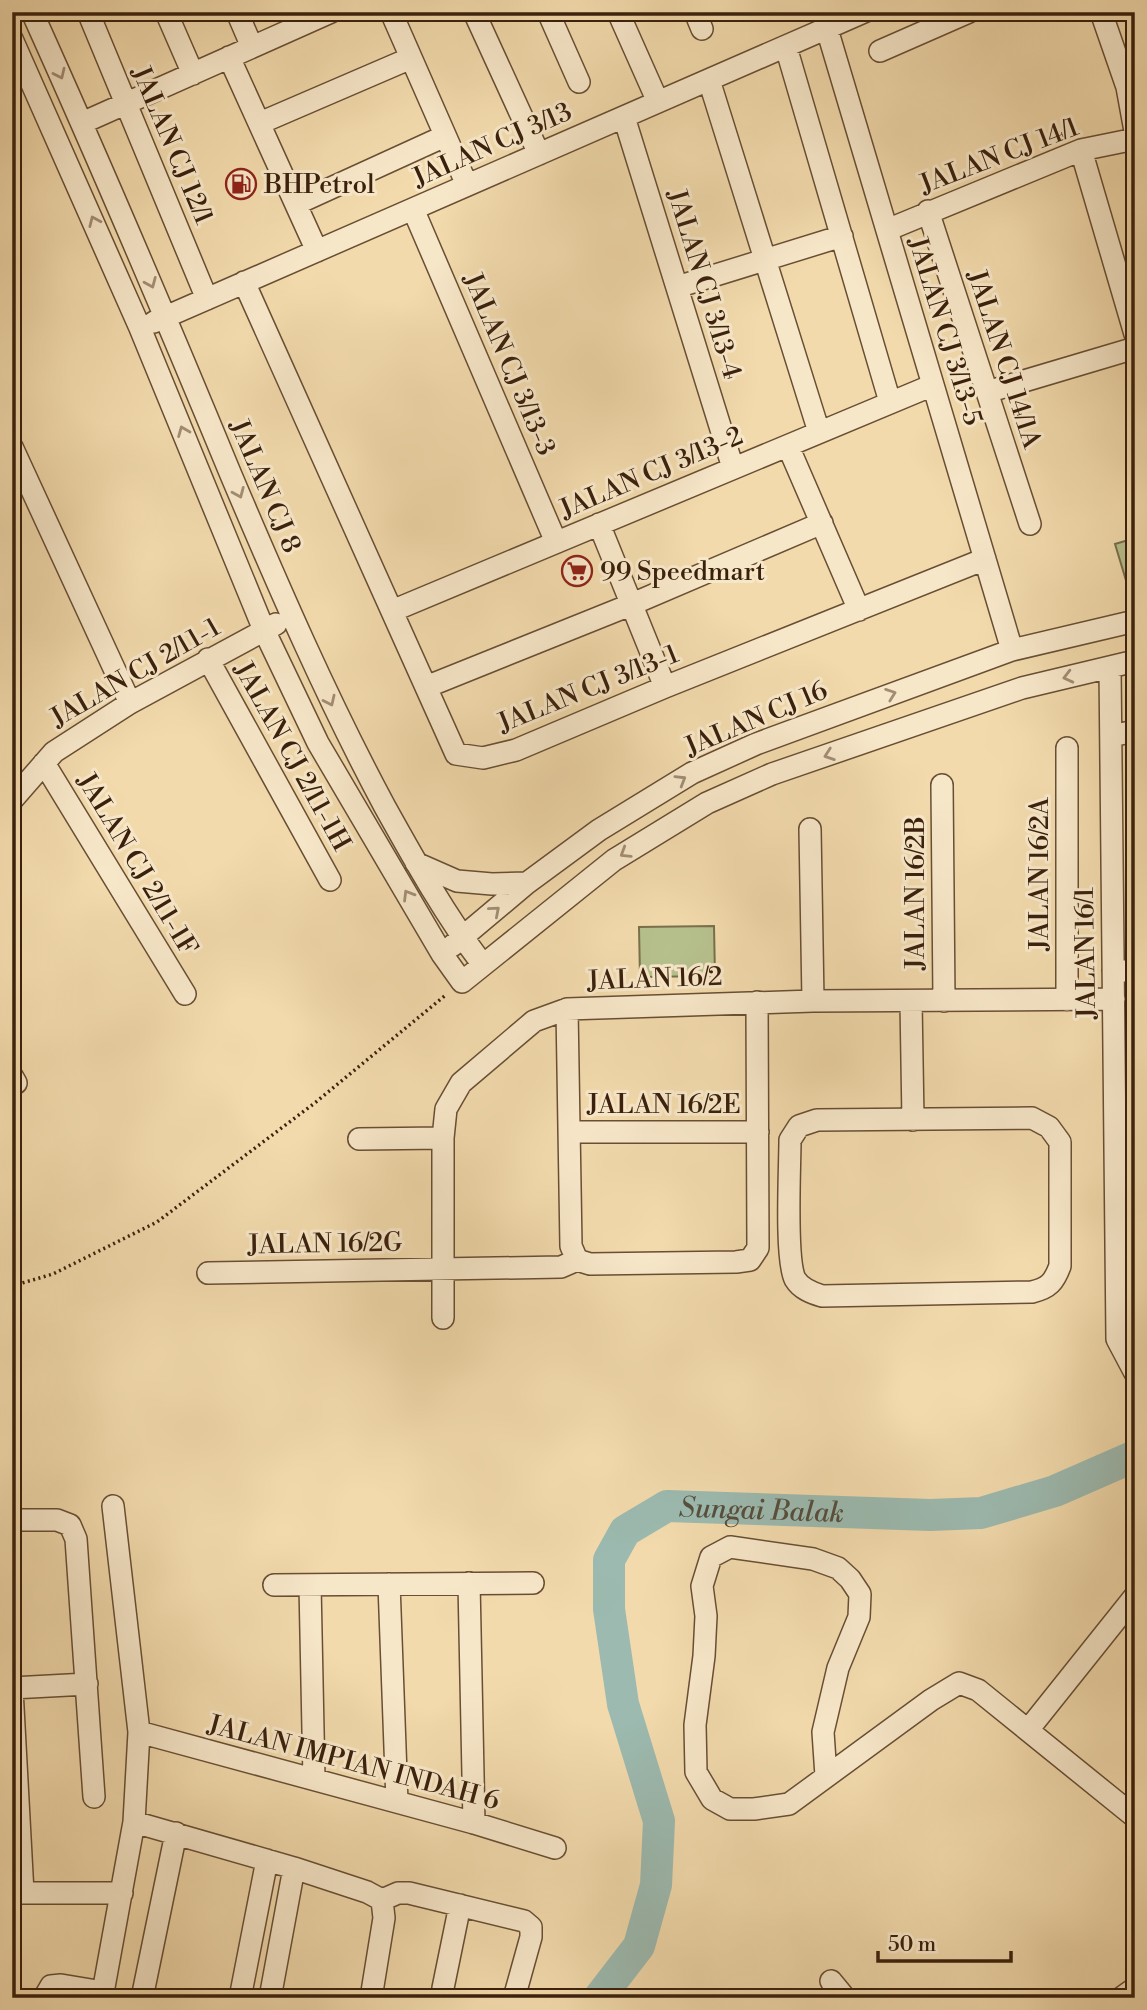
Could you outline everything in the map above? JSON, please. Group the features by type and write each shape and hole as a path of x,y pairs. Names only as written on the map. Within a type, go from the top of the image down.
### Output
{"street":[{"name":"JALAN CJ 8","path":"32,12 165,317 290,616 344,731 416,863 463,939 483,965"},
{"name":"JALAN CJ 12/1","path":"88,12 206,299"},
{"path":"166,12 193,74"},
{"path":"237,12 252,47"},
{"path":"391,12 467,186"},
{"path":"474,12 538,154"},
{"path":"548,12 579,82"},
{"path":"618,12 658,102"},
{"name":"JALAN CJ 3/13","path":"140,328 864,12"},
{"path":"880,51 969,12"},
{"path":"1101,12 1127,87 1135,131"},
{"path":"82,123 322,14"},
{"name":"JALAN CJ 3/13-5","path":"827,29 1012,649"},
{"path":"12,39 140,328 264,630 317,743 442,954 462,982 614,860 707,803 772,774 1022,688 1135,661"},
{"path":"786,47 890,402"},
{"path":"229,57 317,251"},
{"path":"260,123 411,58"},
{"path":"709,80 819,432"},
{"name":"JALAN CJ 3/13-4","path":"624,117 733,468"},
{"path":"296,204 445,136"},
{"name":"JALAN CJ 14/1","path":"887,230 1081,150 1135,139"},
{"path":"1081,150 1135,334"},
{"name":"JALAN CJ 3/13-3","path":"413,209 556,541"},
{"name":"JALAN CJ 14/1A","path":"928,211 1030,524"},
{"path":"677,287 842,236"},
{"name":"JALAN CJ 3/13-1","path":"244,282 456,754 483,758 516,750 665,687 985,559"},
{"path":"987,392 1135,348"},
{"name":"JALAN CJ 3/13-2","path":"392,611 933,385"},
{"path":"788,446 859,610"},
{"path":"12,447 130,703"},
{"path":"426,687 630,605 822,523"},
{"path":"598,524 665,687"},
{"name":"JALAN CJ 2/11-1","path":"12,800 54,752 130,703 290,616"},
{"name":"JALAN CJ 16","path":"442,954 527,883 599,831 692,773 756,744 1012,649 1135,621"},
{"name":"JALAN CJ 2/11-1H","path":"208,659 330,880"},
{"name":"JALAN 16/1","path":"1110,667 1111,736 1124,971 1114,999 1126,1239 1117,1339 1135,1373"},
{"path":"1111,736 1135,731"},
{"name":"JALAN 16/2A","path":"1067,748 1068,1000"},
{"name":"JALAN CJ 2/11-1F","path":"44,763 185,993"},
{"name":"JALAN 16/2B","path":"943,785 944,1001"},
{"path":"810,829 813,1001"},
{"path":"416,863 457,881 527,883"},
{"name":"JALAN 16/2","path":"443,1318 443,1138 446,1109 461,1083 534,1021 567,1009 757,1002 1114,999"},
{"path":"567,1009 574,1253 590,1264 736,1262 750,1260 758,1248 757,1002"},
{"path":"911,1002 913,1120"},
{"path":"1032,1118 1049,1127 1060,1142 1060,1266 1047,1288 1032,1292 822,1296 806,1291 796,1279 790,1260 790,1140 799,1126 817,1120 913,1120 1032,1118"},
{"name":"JALAN 16/2E","path":"569,1132 758,1132"},
{"path":"359,1139 443,1138"},
{"name":"JALAN 16/2G","path":"208,1273 561,1268 574,1253"},
{"path":"44,1998 51,1986 61,1985 102,1995 134,1822 139,1732 113,1506"},
{"path":"12,1520 57,1520 70,1525 76,1539 94,1797"},
{"path":"826,1776 823,1732 838,1668 859,1617 860,1594 850,1578 838,1568 813,1559 730,1547 711,1557 702,1586 706,1616 695,1725 696,1772 712,1799 730,1809 789,1804 931,1700 960,1683 978,1690 1135,1817"},
{"path":"468,1583 474,1823"},
{"path":"274,1585 533,1583"},
{"path":"389,1584 397,1802"},
{"path":"310,1585 314,1779"},
{"path":"1028,1730 1135,1597"},
{"path":"87,1684 12,1688 18,1893 122,1894"},
{"name":"JALAN IMPIAN INDAH 6","path":"139,1732 474,1823 555,1848"},
{"path":"134,1822 294,1868 367,1892 382,1900"},
{"path":"142,1998 176,1833"},
{"path":"240,1998 267,1860"},
{"path":"270,1998 294,1868"},
{"path":"382,1900 398,1893 409,1893 524,1921 531,1927 531,1937 514,1998"},
{"path":"371,1998 384,1918 382,1900"},
{"path":"445,1998 443,1989 460,1905"},
{"path":"831,1981 845,1998"},
{"path":"1121,1998 1135,1988"}],"path":[{"path":"12,1286 53,1274 157,1223 316,1101 462,982"}],"green space":[{"path":"1135,538 1135,596 1131,597 1115,544"},
{"path":"714,926 715,976 640,977 639,927"}],"waterway":[{"name":"Sungai Balak","path":"599,1998 639,1946 656,1885 659,1821 623,1704 609,1609 609,1560 625,1531 667,1506 930,1515 981,1513 1055,1491 1135,1456"}],"place":[{"name":"BHPetrol","path":"241,184"},
{"name":"99 Speedmart","path":"577,571"}]}
